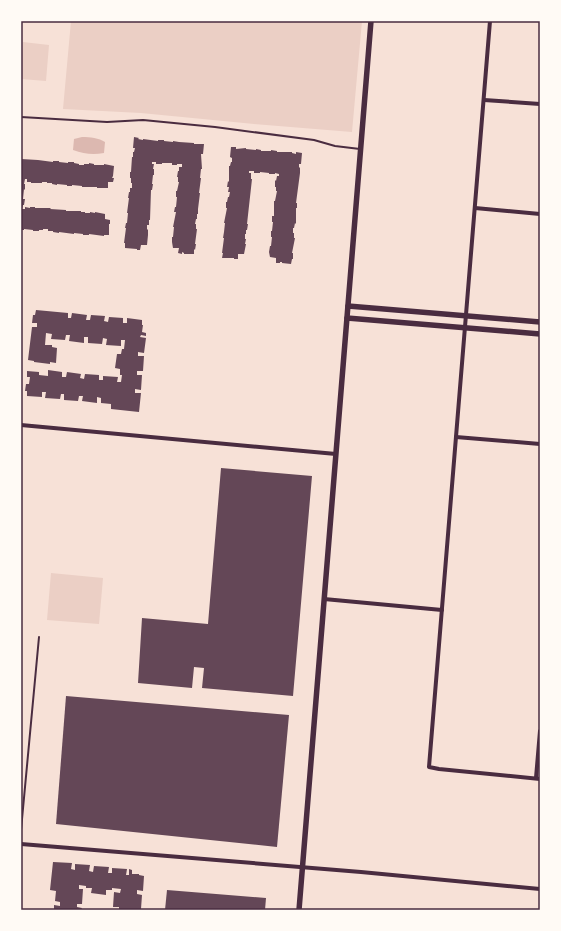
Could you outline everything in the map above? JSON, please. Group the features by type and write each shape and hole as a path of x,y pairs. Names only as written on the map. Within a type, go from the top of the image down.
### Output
{"street":[{"path":"299,910 371,21"},
{"path":"490,21 429,767 538,779 540,731"},
{"path":"484,100 540,104"},
{"path":"475,208 540,214"},
{"path":"348,306 540,322"},
{"path":"347,318 540,334"},
{"path":"21,425 336,454"},
{"path":"456,437 540,444"},
{"path":"324,600 442,610"},
{"path":"21,844 303,867 540,889"}],"lane":[{"path":"21,117 107,122 143,120 215,126 314,140 335,146 361,149"},
{"path":"21,830 39,637"}],"shaded area":[{"path":"71,21 362,21 352,132 141,113 63,109"},
{"path":"23,42 49,45 46,81 21,79"},
{"path":"82,137 94,138 105,142 104,153 88,154 73,150 74,139"},
{"path":"51,573 103,578 99,624 47,620"}],"building":[{"path":"134,137 143,140 164,140 204,144 203,154 201,154 202,169 198,214 195,224 197,229 194,254 184,254 182,252 182,254 178,253 179,248 173,248 172,237 176,212 174,212 177,197 176,191 179,182 177,177 179,167 182,167 182,164 172,165 172,163 156,164 156,162 152,162 152,164 154,164 154,175 151,190 150,220 149,225 147,225 147,245 141,245 140,250 125,248 124,243 128,213 128,198 130,188 132,188 130,172 135,148 133,148"},
{"path":"231,147 236,147 236,149 246,148 261,151 271,150 277,152 292,152 296,154 296,152 302,153 301,164 299,164 300,173 296,203 296,224 295,223 293,228 295,238 292,253 293,259 291,264 282,262 276,263 276,258 270,257 269,252 272,237 272,216 274,216 274,201 277,191 275,187 275,180 276,181 279,174 260,172 254,173 254,171 249,171 252,179 244,254 238,254 238,259 222,258 224,223 227,208 226,202 230,192 228,192 229,187 227,187 228,181 229,182 229,166 232,162 232,158 230,157"},
{"path":"21,159 53,162 59,161 68,163 74,162 79,165 89,163 94,165 104,164 114,166 112,178 114,178 113,182 108,182 108,188 72,185 67,186 47,182 31,183 27,182 27,179 25,179 23,199 25,199 22,209 25,209 25,207 35,207 105,214 105,219 110,220 109,235 59,233 48,231 48,229 39,231 21,230"},
{"path":"36,310 68,313 68,318 71,318 72,313 87,315 86,320 90,320 91,315 105,316 104,321 108,322 109,317 123,318 123,323 127,323 127,318 142,320 142,332 146,333 146,336 141,335 140,337 146,338 144,353 138,352 138,356 144,356 143,371 137,371 137,375 142,375 141,390 135,389 135,393 141,393 139,412 111,409 111,404 101,403 101,398 97,397 97,403 82,401 83,396 79,396 78,401 64,400 64,394 61,394 60,399 45,398 46,392 42,392 42,397 27,396 27,391 25,391 26,384 29,384 30,377 27,377 27,371 39,372 39,375 48,376 48,370 62,372 62,377 66,377 67,372 81,374 80,378 84,379 85,374 99,375 99,380 103,380 103,376 118,377 117,382 121,382 122,375 120,375 120,369 115,368 117,354 121,354 122,349 124,349 125,340 121,340 121,346 106,345 107,339 103,338 102,344 88,343 88,337 84,337 84,343 69,341 70,335 66,335 65,340 51,339 52,334 46,333 45,345 52,345 52,347 57,348 56,363 50,362 50,364 28,360 32,327 37,327 37,323 32,323 33,315 35,315"},
{"path":"221,468 312,476 293,696 202,688 204,668 194,667 192,688 138,683 142,618 208,624"},
{"path":"66,696 289,715 277,847 56,824"},
{"path":"53,862 72,863 71,869 75,870 75,864 90,865 89,871 93,872 94,866 109,867 108,873 112,873 112,868 127,869 126,875 129,875 129,869 132,870 132,874 144,876 143,891 137,890 137,894 142,895 141,909 119,910 119,907 113,907 114,892 120,893 121,889 112,888 112,890 106,890 106,895 91,893 92,888 86,888 86,886 79,885 79,889 83,889 82,904 77,904 77,907 82,908 81,910 54,910 54,905 60,906 60,902 55,901 56,891 50,890"},
{"path":"167,890 266,898 265,910 165,910"}]}
